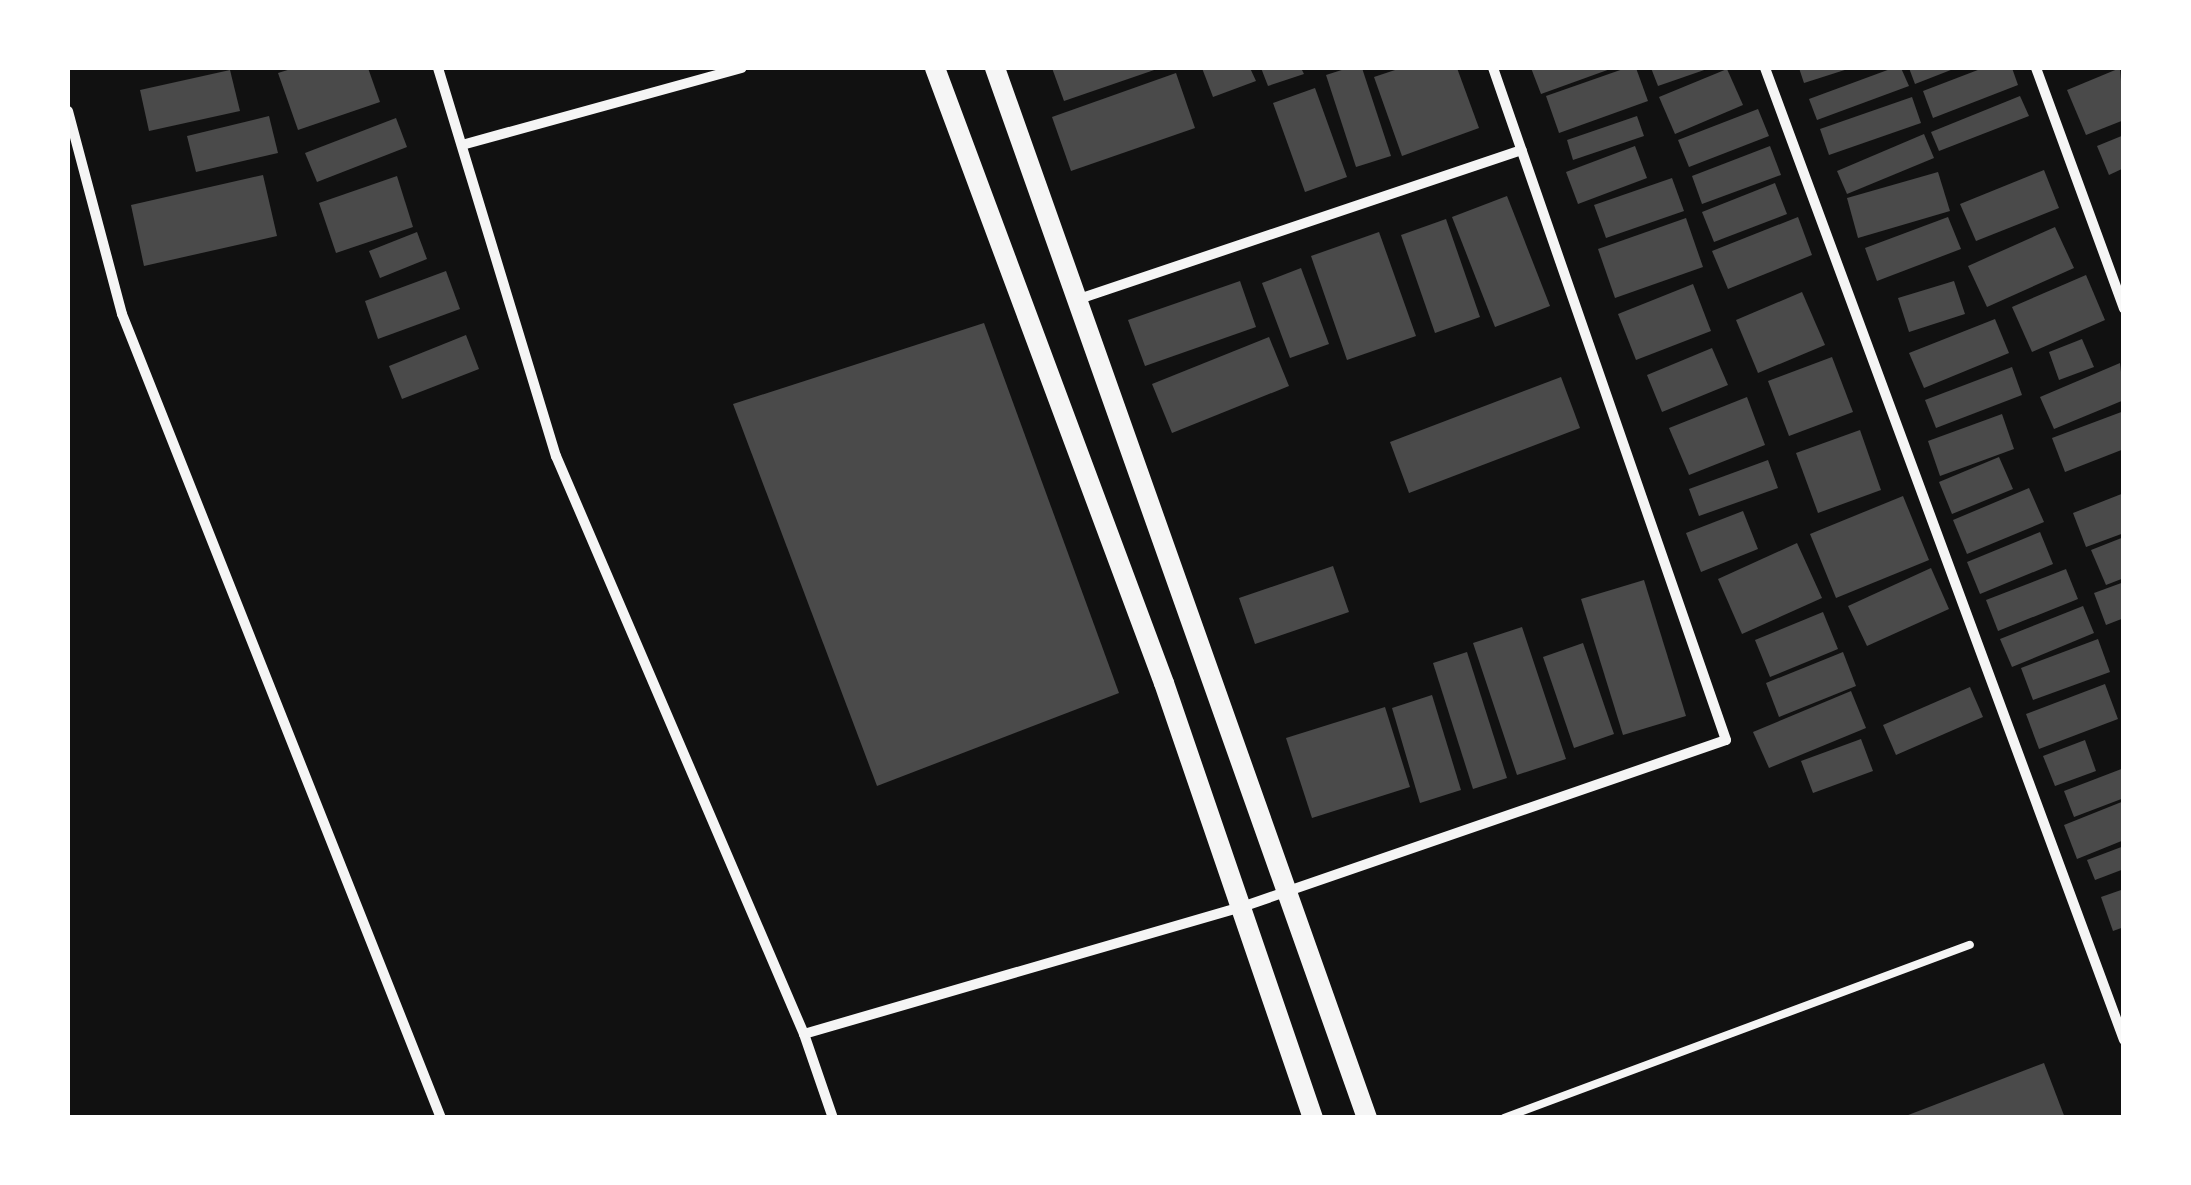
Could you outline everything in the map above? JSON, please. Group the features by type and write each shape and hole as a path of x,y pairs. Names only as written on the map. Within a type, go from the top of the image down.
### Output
{"main road":[{"path":"936,68 1164,683 1313,1118"},
{"path":"995,68 1367,1118"}],"street":[{"path":"438,68 556,456 804,1034 833,1118"},
{"path":"462,145 742,68"},
{"path":"804,1034 1238,908 1726,740 1493,68"},
{"path":"1765,68 2124,1040"},
{"path":"2036,68 2124,308"},
{"path":"68,110 122,314 441,1118"},
{"path":"1079,299 1522,150"}],"lane":[{"path":"1504,1118 1970,945"}],"building":[{"path":"294,68 368,68 380,102 298,130 278,73"},
{"path":"1052,68 1160,68 1064,101"},
{"path":"1202,68 1250,68 1256,81 1213,97"},
{"path":"1261,68 1301,68 1304,74 1268,86"},
{"path":"1362,68 1391,156 1356,167 1326,75"},
{"path":"1401,68 1457,68 1479,128 1402,156 1374,77"},
{"path":"1531,68 1613,68 1541,94"},
{"path":"1636,68 1648,101 1559,133 1546,96"},
{"path":"1651,68 1710,68 1658,86"},
{"path":"1799,68 1851,68 1804,83"},
{"path":"1901,68 1909,86 1817,120 1809,99"},
{"path":"1909,68 1956,68 1915,84"},
{"path":"1983,68 2012,68 2018,85 1933,118 1923,91"},
{"path":"2120,68 2124,120 2086,135 2067,90"},
{"path":"1727,69 1743,105 1675,134 1659,97"},
{"path":"230,70 240,111 149,131 140,90"},
{"path":"1176,73 1195,128 1071,171 1052,117"},
{"path":"1315,88 1347,177 1305,192 1273,103"},
{"path":"2020,96 2029,116 1939,151 1931,132"},
{"path":"1912,97 1921,123 1829,155 1820,129"},
{"path":"1758,109 1769,136 1689,167 1678,140"},
{"path":"269,116 278,153 196,172 187,136"},
{"path":"1637,116 1644,136 1573,160 1567,140"},
{"path":"396,118 407,147 317,182 305,153"},
{"path":"1924,134 1934,158 1847,194 1837,171"},
{"path":"2124,135 2124,168 2109,175 2097,146"},
{"path":"1635,146 1647,178 1578,204 1566,172"},
{"path":"1770,146 1781,175 1702,204 1692,176"},
{"path":"2044,170 2059,208 1976,241 1960,204"},
{"path":"1938,172 1950,211 1858,238 1847,198"},
{"path":"263,175 277,236 144,266 131,205"},
{"path":"397,176 413,227 336,253 319,203"},
{"path":"1672,178 1684,211 1606,238 1594,205"},
{"path":"1775,183 1787,214 1714,242 1702,212"},
{"path":"1507,196 1550,306 1495,327 1452,217"},
{"path":"1798,217 1812,255 1728,289 1712,251"},
{"path":"1948,217 1961,249 1877,281 1865,248"},
{"path":"1686,218 1703,267 1615,298 1598,249"},
{"path":"1446,219 1480,317 1435,333 1401,235"},
{"path":"2055,227 2074,268 1987,307 1968,266"},
{"path":"417,232 427,259 380,278 369,251"},
{"path":"1379,232 1416,336 1347,360 1311,256"},
{"path":"1301,268 1329,344 1290,358 1262,283"},
{"path":"446,271 460,309 378,339 365,301"},
{"path":"2086,275 2105,320 2032,352 2012,307"},
{"path":"1240,281 1256,327 1145,366 1128,320"},
{"path":"1954,281 1965,314 1909,332 1898,298"},
{"path":"1693,284 1711,331 1636,360 1618,314"},
{"path":"1802,292 1825,345 1758,373 1736,320"},
{"path":"1995,319 2009,353 1924,388 1909,353"},
{"path":"984,323 1119,693 877,786 733,404"},
{"path":"466,335 479,369 402,399 389,366"},
{"path":"1269,337 1289,386 1172,433 1152,384"},
{"path":"2082,339 2094,367 2059,380 2049,352"},
{"path":"1712,348 1728,385 1662,412 1647,375"},
{"path":"1832,357 1853,412 1789,436 1768,381"},
{"path":"2120,363 2124,400 2054,429 2040,397"},
{"path":"2012,367 2022,395 1936,428 1925,400"},
{"path":"1561,377 1580,428 1409,493 1390,442"},
{"path":"1747,397 1765,445 1689,475 1669,428"},
{"path":"2124,411 2124,449 2065,472 2052,438"},
{"path":"2002,414 2014,449 1940,476 1928,441"},
{"path":"1860,430 1881,490 1818,513 1796,453"},
{"path":"1999,457 2013,489 1952,514 1939,482"},
{"path":"1768,460 1778,488 1699,516 1689,489"},
{"path":"2029,488 2044,522 1967,554 1953,520"},
{"path":"2124,493 2124,533 2086,547 2073,513"},
{"path":"1903,496 1929,560 1836,598 1810,534"},
{"path":"1743,511 1758,549 1701,572 1686,533"},
{"path":"2040,532 2053,564 1980,594 1967,562"},
{"path":"2124,537 2124,578 2106,585 2091,550"},
{"path":"1797,543 1822,598 1742,634 1718,579"},
{"path":"1333,566 1349,612 1255,644 1239,598"},
{"path":"1931,568 1949,609 1867,646 1848,606"},
{"path":"2066,569 2078,599 1998,631 1986,600"},
{"path":"1644,580 1686,716 1623,735 1581,599"},
{"path":"2124,582 2124,618 2106,625 2094,593"},
{"path":"2083,606 2094,633 2012,667 2000,639"},
{"path":"1823,612 1838,649 1770,677 1755,640"},
{"path":"1522,627 1566,759 1517,775 1473,643"},
{"path":"2098,639 2110,672 2033,700 2021,668"},
{"path":"1583,643 1614,734 1574,748 1543,657"},
{"path":"1467,652 1507,778 1473,789 1433,663"},
{"path":"1843,652 1856,686 1779,717 1766,683"},
{"path":"2105,684 2118,719 2039,749 2026,714"},
{"path":"1970,687 1983,717 1896,755 1883,725"},
{"path":"1851,691 1866,728 1769,768 1753,732"},
{"path":"1432,695 1461,790 1420,803 1392,708"},
{"path":"1385,707 1410,787 1312,818 1286,738"},
{"path":"1861,739 1873,771 1813,793 1801,761"},
{"path":"2085,740 2096,771 2055,786 2043,756"},
{"path":"2124,768 2124,798 2074,817 2064,791"},
{"path":"2124,801 2124,840 2077,859 2064,825"},
{"path":"2124,846 2124,869 2095,880 2087,860"},
{"path":"2124,889 2124,927 2113,931 2101,897"},
{"path":"2044,1063 2065,1118 1903,1118 1903,1117"}]}
